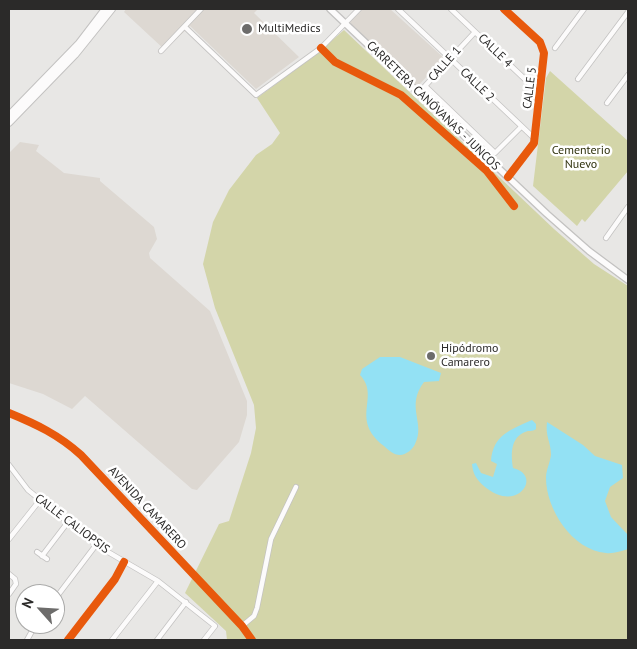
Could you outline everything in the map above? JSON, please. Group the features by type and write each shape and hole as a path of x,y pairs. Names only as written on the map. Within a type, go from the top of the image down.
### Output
{"main road":[{"path":"9,115 79,42 105,9"},
{"path":"9,125 75,55 112,9"},
{"name":"CARRETERA CANÓVANAS - JUNCOS","path":"330,9 589,251 628,280"}],"street":[{"path":"161,51 201,9"},
{"path":"185,27 256,95 321,48 359,9"},
{"name":"CALLE 2","path":"398,9 535,139"},
{"name":"CALLE 4","path":"451,9 531,85 541,90"},
{"name":"CALLE 5","path":"504,9 542,46 544,62 535,139 532,149 508,177"},
{"path":"556,48 584,9"},
{"path":"578,79 628,12"},
{"name":"CALLE 1","path":"475,32 425,86 496,153 521,127"},
{"path":"321,48 335,62 402,95 486,171 514,206"},
{"path":"607,103 628,75"},
{"path":"606,238 628,207"},
{"name":"AVENIDA CAMARERO","path":"9,413 41,425 65,441 81,455 242,626 252,640"},
{"name":"CALLE CALIOPSIS","path":"9,466 28,490 96,545 158,581 215,626 204,640"},
{"path":"242,626 254,616 271,539 296,487"},
{"path":"9,539 40,500"},
{"path":"42,556 68,522"},
{"path":"65,586 96,545"},
{"path":"37,552 47,560"},
{"path":"68,640 115,579 124,562"},
{"path":"9,574 15,578 16,584 9,594"},
{"path":"112,640 158,581"},
{"path":"157,640 186,602"}],"shaded area":[{"path":"126,9 258,9 254,13 299,57 256,89 190,26 165,50 124,12"},
{"path":"363,9 390,9 444,58 417,87 351,26 350,22"},
{"path":"20,142 39,145 36,151 64,173 100,178 100,181 154,227 157,239 149,253 150,258 210,311 247,401 247,415 239,442 197,490 192,489 85,396 72,409 43,394 9,383 9,153"}],"green space":[{"name":"Hipódromo Camarero","path":"344,30 554,229 594,264 628,286 628,640 227,640 226,631 185,593 219,524 229,521 251,453 256,428 254,405 215,308 203,264 213,222 229,190 256,155 272,144 280,133 257,98 315,55"},
{"name":"Cementerio Nuevo","path":"550,71 628,141 628,171 585,222 582,219 577,226 533,186 546,78"}],"water":[{"path":"380,357 400,357 441,373 439,381 424,382 419,391 416,399 418,436 413,448 402,455 387,449 368,427 368,392 366,383 360,375 362,369"},
{"path":"532,420 536,424 536,429 526,431 520,435 514,443 512,452 513,468 522,472 526,478 526,484 523,490 516,495 497,494 478,480 474,474 472,464 476,463 481,473 493,477 497,464 491,461 492,452 499,439 504,434"},
{"path":"547,422 583,445 595,456 622,465 623,478 610,487 605,501 611,517 628,535 628,549 609,553 594,550 582,544 563,526 556,515 547,490 546,475 551,455"}],"cycle path":[{"path":"504,9 540,42 544,53 534,143 508,177"},
{"path":"321,48 335,62 401,95 487,171 514,206"},
{"path":"9,413 47,431 81,455 242,626 252,640"},
{"path":"68,640 115,579 124,562"}],"place":[{"name":"MultiMedics","path":"247,29"},
{"name":"Hipódromo Camarero","path":"431,356"}]}
